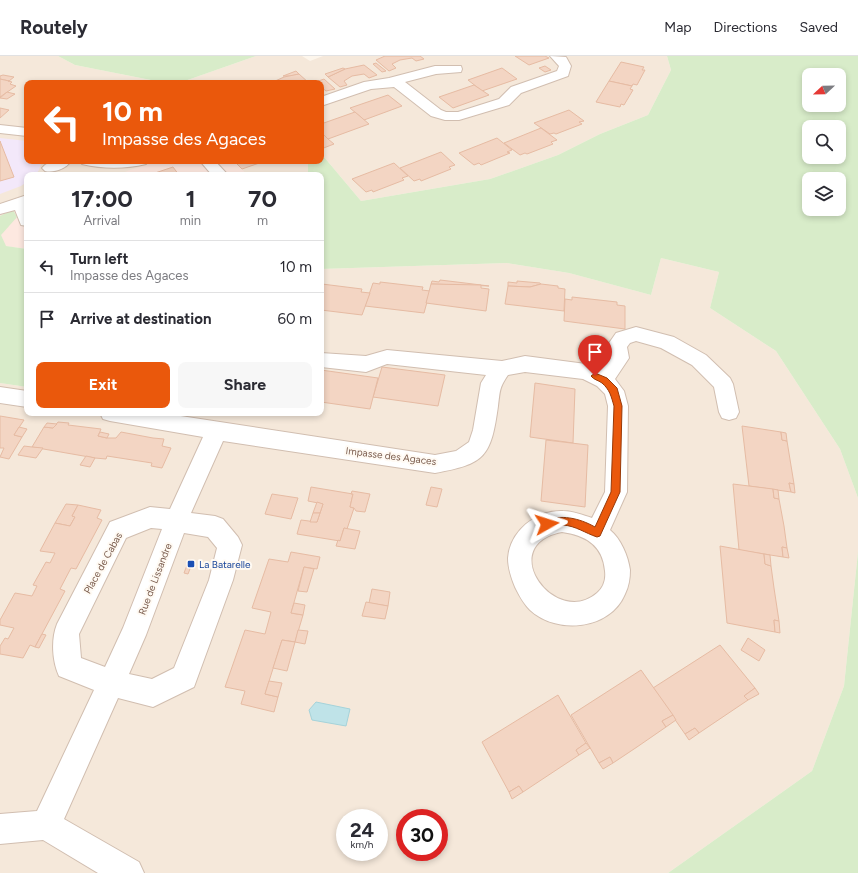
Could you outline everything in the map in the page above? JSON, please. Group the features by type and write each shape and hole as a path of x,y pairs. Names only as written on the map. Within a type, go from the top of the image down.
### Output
{"street":[{"path":"390,82 398,83 436,113 445,116 459,116 504,102 516,90 562,73 565,66 562,60 556,56"},
{"path":"324,101 377,83 390,82 435,70 456,69"},
{"path":"0,129 24,132"},
{"path":"115,172 135,164"},
{"path":"210,164 217,172"},
{"path":"0,209 24,200"},
{"path":"604,380 619,358 617,346 623,338 636,334 667,342 699,360 723,384 729,412"},
{"path":"324,360 366,364 387,357 502,369 525,364 586,372 604,380 614,391 618,406 616,492 597,533"},
{"name":"Impasse des Agaces","path":"217,431 435,464 461,459 477,448 484,430 491,383 502,369"},
{"path":"0,395 24,399"},
{"path":"128,416 217,431"},
{"name":"Rue de Lissandre","path":"46,825 133,635 177,521 217,431"},
{"name":"Place de Cabas","path":"150,517 214,527 230,545 221,580 204,628 184,677 153,693 112,682 68,667 66,633 118,530 150,517"},
{"path":"0,828 46,825 128,873"}],"shaded area":[{"path":"0,56 58,56 75,65 151,80 24,80 24,164 310,164 308,165 308,172 24,172 24,248 0,236"},
{"path":"256,56 302,56 310,61 323,56 667,56 671,70 648,115 600,134 558,155 490,179 361,201 324,157 324,80 188,80"},
{"path":"0,138 24,141 24,164 41,164 39,170 37,172 24,172 24,184 0,194"},
{"path":"148,164 238,164 244,172 125,172"},
{"path":"24,206 24,249 5,246 1,235 17,217 13,210"},
{"path":"661,258 719,272 710,308 776,351 840,449 858,498 858,552 844,686 812,771 668,873 0,873 0,383 24,387 24,416 324,416 324,269 507,263 569,273 651,295"}],"green space":[{"path":"58,56 256,56 188,80 151,80 75,65"},
{"path":"667,56 858,56 858,498 840,449 776,351 710,308 719,272 661,258 651,295 569,273 507,263 324,269 324,172 308,172 308,164 324,164 324,157 361,201 490,179 558,155 600,134 648,115 671,70"},
{"path":"13,210 17,217 1,235 6,246 24,249 24,387 0,383 0,216"},
{"path":"858,552 858,873 668,873 812,771 844,686"}],"water":[{"path":"316,702 350,709 346,726 312,720 309,710"}],"building":[{"path":"385,56 420,56 424,59 416,61 412,58 400,60 392,64 396,68 389,71 376,60"},
{"path":"515,56 545,56 549,58 529,65"},
{"path":"621,62 644,67 642,70 645,70 637,85 633,84 632,86 609,81"},
{"path":"376,63 386,71 382,72 373,64"},
{"path":"364,65 377,75 369,78 364,74 352,76 344,81 347,85 340,87 328,77 345,69"},
{"path":"545,66 551,70 545,72 539,68"},
{"path":"343,68 345,69 328,77 325,74"},
{"path":"502,68 517,79 482,91 468,80"},
{"path":"296,71 299,74 283,76"},
{"path":"299,74 306,80 277,80"},
{"path":"3,75 14,77 9,81 0,79 0,76"},
{"path":"0,79 12,82 10,84 16,86 0,97"},
{"path":"324,79 335,89 326,91 324,89 324,80 321,80"},
{"path":"609,81 632,86 630,89 633,90 624,105 621,104 620,107 596,102"},
{"path":"474,85 489,95 453,108 439,97"},
{"path":"7,92 15,94 7,99 0,98"},
{"path":"388,95 402,106 364,120 350,108"},
{"path":"0,108 9,110 0,118"},
{"path":"569,110 584,121 579,122 582,124 556,134 550,134 534,123"},
{"path":"355,112 369,124 328,139 324,135 324,123"},
{"path":"541,128 557,140 551,142 553,144 527,154 525,153 520,155 504,143"},
{"path":"324,135 328,139 334,144 324,148"},
{"path":"497,138 512,150 507,152 510,153 481,165 479,163 474,165 459,153"},
{"path":"0,141 14,177 0,181"},
{"path":"441,152 455,165 449,167 451,169 421,181 420,179 414,181 400,168"},
{"path":"394,163 408,176 402,178 404,180 373,192 372,190 366,192 352,179"},
{"path":"237,164 256,164 242,169"},
{"path":"173,167 177,172 158,172"},
{"path":"440,280 489,286 431,284 432,281 439,282"},
{"path":"517,281 541,284 530,287 508,286 508,282 517,283"},
{"path":"380,282 423,287 422,290 430,291 424,313 365,306 373,283 380,284"},
{"path":"324,284 362,289 361,292 370,293 362,315 324,310"},
{"path":"431,284 481,285 481,288 489,289 486,311 426,303"},
{"path":"541,284 558,286 558,288 565,289 564,311 505,304 508,286 530,287"},
{"path":"572,297 617,302 617,305 625,306 625,329 564,321 565,299 572,300"},
{"path":"382,367 445,375 438,406 373,397"},
{"path":"324,370 378,378 370,409 324,402"},
{"path":"535,383 575,389 573,443 530,437"},
{"path":"0,416 24,420 14,435 22,437 9,459 0,457 4,448 0,448"},
{"path":"58,422 69,423 68,425 101,429 98,436 107,438 116,438 121,432 164,439 162,446 171,448 162,468 151,466 152,463 107,456 106,459 95,458 32,447 44,427 53,428"},
{"path":"47,423 57,424 53,428 44,427"},
{"path":"742,426 781,432 782,440 787,441 794,484 789,483 791,492 749,486"},
{"path":"19,427 27,429 22,437 14,435"},
{"path":"100,432 109,434 107,438 98,436"},
{"path":"781,432 786,433 787,441 782,440"},
{"path":"546,440 588,445 585,507 541,501"},
{"path":"24,446 43,448 36,458 18,455"},
{"path":"86,456 95,458 90,467 80,465"},
{"path":"789,483 794,484 795,493 791,492"},
{"path":"733,484 773,489 774,498 779,499 784,526 787,548 782,547 783,557 739,550"},
{"path":"311,487 353,494 350,507 354,508 347,529 344,528 340,541 297,534 301,520 317,522 323,504 308,501"},
{"path":"431,487 442,489 437,507 426,505"},
{"path":"773,489 778,490 779,499 774,498"},
{"path":"352,491 370,494 365,512 356,511 354,508 350,507 353,494 351,494"},
{"path":"272,494 298,498 291,519 265,514"},
{"path":"317,502 323,504 320,513 313,513"},
{"path":"66,504 78,505 72,516 75,517 70,526 55,523"},
{"path":"78,505 101,510 97,518 102,520 76,569 71,568 60,589 65,591 35,647 30,645 23,658 0,654 0,646 5,638 8,639 14,628 0,625 0,620 15,593 32,596 37,586 33,585 46,562 50,563 55,553 40,551 55,523 70,526 75,517 72,516"},
{"path":"313,513 320,513 317,522 310,522"},
{"path":"344,528 360,531 355,549 336,546 338,540 340,541"},
{"path":"720,546 764,554 765,564 771,566 779,621 774,620 775,632 727,623"},
{"path":"782,547 787,548 789,558 783,557"},
{"path":"291,552 320,557 317,569 304,567 291,613 303,615 295,642 282,640 265,694 278,697 274,712 241,704 245,691 225,687 245,630 265,634 271,612 252,608 269,559 288,562"},
{"path":"764,554 770,555 771,566 765,564"},
{"path":"189,560 193,561 188,574 184,573"},
{"path":"304,567 314,569 307,592 298,591"},
{"path":"372,589 390,592 388,606 369,603"},
{"path":"366,602 388,606 385,619 362,616"},
{"path":"294,603 305,605 303,615 291,613"},
{"path":"774,620 779,621 780,633 775,632"},
{"path":"298,630 308,631 305,644 295,642"},
{"path":"42,634 46,635 39,648 35,647"},
{"path":"748,638 765,650 759,661 741,650"},
{"path":"282,640 295,642 287,671 273,668"},
{"path":"720,645 755,688 744,696 748,700 699,733 695,728 685,734 653,688"},
{"path":"641,670 673,715 662,721 666,727 613,763 610,757 599,763 571,715"},
{"path":"269,681 282,683 278,697 265,694"},
{"path":"755,688 759,694 748,700 744,696"},
{"path":"558,695 586,743 576,750 579,755 523,792 519,786 509,792 482,742"},
{"path":"673,715 676,720 666,727 662,721"},
{"path":"695,728 699,733 689,740 685,734"},
{"path":"586,743 590,748 579,755 576,750"},
{"path":"610,757 613,763 603,769 599,763"},
{"path":"519,786 523,792 512,799 509,792"}],"place":[{"name":"La Batarelle","path":"191,564"}],"route":[{"path":"547,524 562,521 582,524 597,533 616,492 618,406 614,391 604,380 595,376"}]}
